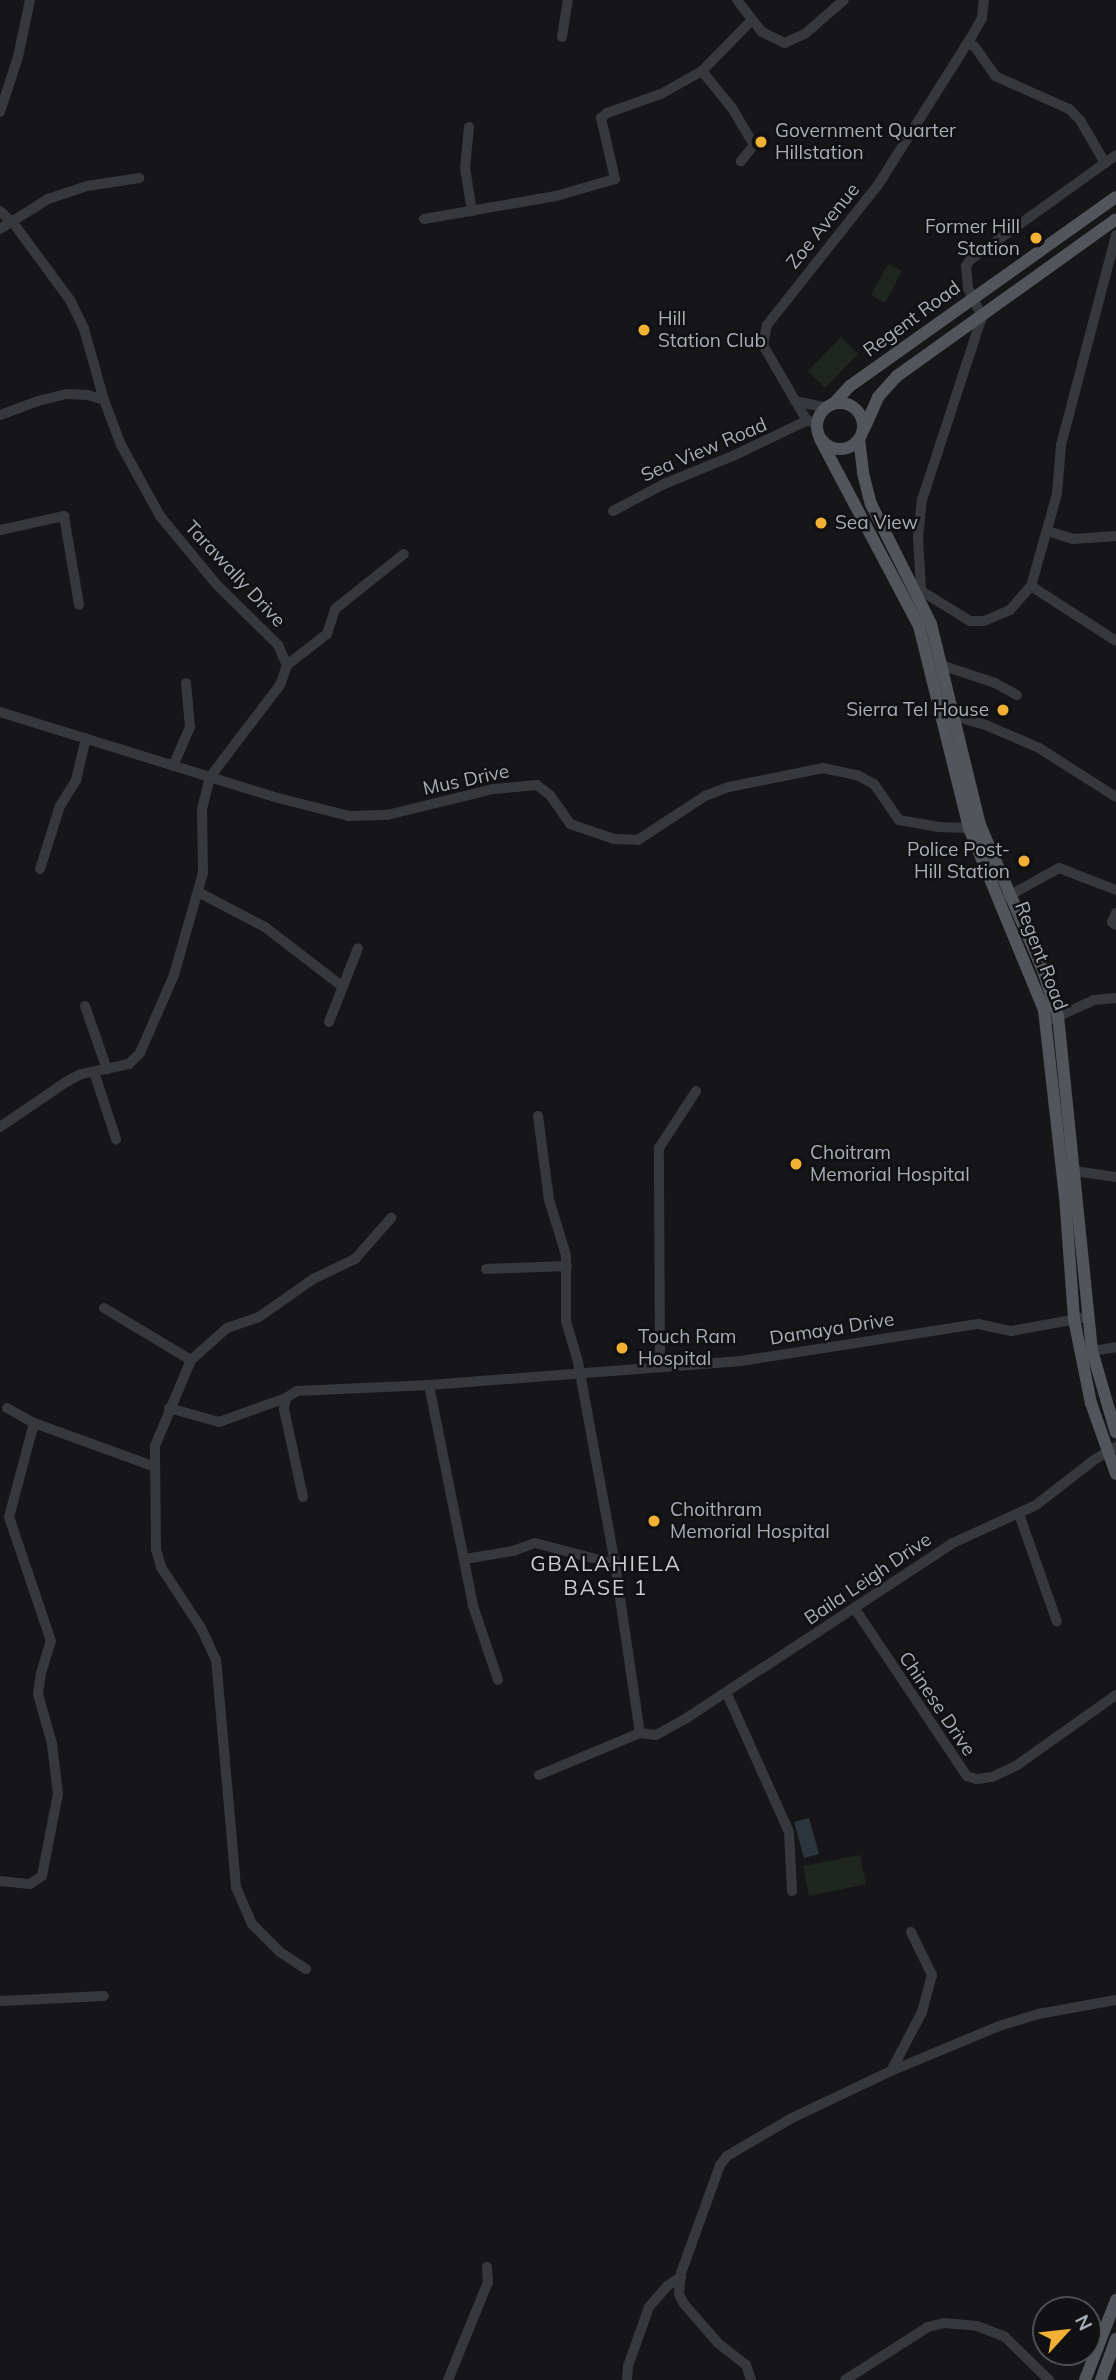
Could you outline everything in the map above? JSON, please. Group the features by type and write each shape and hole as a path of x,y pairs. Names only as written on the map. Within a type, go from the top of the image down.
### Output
{"main road":[{"name":"Regent Road","path":"830,405 850,386 1116,197"},
{"name":"Regent Road","path":"1005,898 981,825 944,666 931,624 918,589 871,504 864,480 861,434 887,386 1116,219"},
{"path":"830,405 852,407 859,414 861,434 841,449 833,449 820,439 812,423 830,405"},
{"name":"Regent Road","path":"820,439 899,584 923,639 969,828 1042,968 1052,1019 1091,1403 1112,1449 1116,1474"},
{"name":"Regent Road","path":"1086,1352 1116,1433"},
{"path":"1085,2380 1116,2300"},
{"path":"1101,2380 1116,2339"}],"street":[{"path":"0,112 18,57 30,0"},
{"path":"562,37 568,0"},
{"path":"737,0 751,21 772,39 785,43 806,33 844,0"},
{"name":"Zoe Avenue","path":"812,423 795,401 763,345 767,325 878,185 968,43 982,18 984,0"},
{"path":"424,219 556,196 615,179 601,118 607,113 661,94 702,71 751,21"},
{"path":"968,43 975,47 995,76 1069,110 1080,120 1105,163"},
{"path":"702,71 732,108 754,145 741,161"},
{"path":"469,127 465,168 472,211"},
{"path":"918,589 918,537 922,500 982,316 972,301 965,276 970,260 1116,155"},
{"path":"0,229 13,224 48,199 87,186 139,178"},
{"name":"Tarawally Drive","path":"0,211 13,224 70,300 84,329 104,400 121,445 160,516 217,585 278,645 287,665"},
{"path":"899,584 918,589 970,621 984,621 1010,610 1022,600 1031,586 1057,494 1061,445 1116,235"},
{"path":"0,415 51,397 88,395 104,400"},
{"path":"795,401 830,405"},
{"name":"Sea View Road","path":"613,511 664,484 812,423"},
{"path":"0,530 64,516 79,605"},
{"path":"1047,531 1073,540 1116,536"},
{"path":"0,1127 66,1082 94,1072 129,1065 143,1045 174,975 198,892 203,873 202,809 210,777 280,685 287,665 327,634 335,609 404,554"},
{"path":"1031,586 1116,641"},
{"path":"944,666 995,684 1017,695"},
{"path":"173,766 190,727 186,683"},
{"path":"0,712 210,777"},
{"path":"954,716 988,726 1039,748 1116,797"},
{"path":"40,869 60,806 76,780 86,738"},
{"name":"Mus Drive","path":"210,777 278,799 369,818 494,789 537,786 550,795 570,824 623,841 650,834 705,796 737,786 823,768 857,775 874,784 899,820 937,827 969,828"},
{"path":"1005,898 1045,872 1059,868 1116,890"},
{"path":"198,892 272,931 343,987"},
{"path":"1116,913 1112,922 1116,925"},
{"path":"329,1022 358,948"},
{"path":"1052,1019 1094,1000 1116,999"},
{"path":"85,1006 107,1069"},
{"path":"94,1072 116,1139"},
{"path":"660,1366 659,1148 696,1091"},
{"path":"538,1115 549,1200 567,1266 566,1321 579,1371 615,1564 640,1734"},
{"path":"1068,1170 1116,1177"},
{"path":"306,1969 280,1952 252,1924 236,1886 216,1660 201,1628 161,1567 156,1549 153,1466 155,1446 191,1360 227,1328 259,1317 313,1279 355,1259 391,1218"},
{"path":"486,1269 567,1266"},
{"path":"104,1308 191,1360"},
{"name":"Damaya Drive","path":"169,1408 219,1422 286,1398 297,1391 429,1385 754,1359 978,1324 1011,1331 1081,1318"},
{"path":"1086,1352 1116,1347"},
{"path":"429,1385 473,1606 498,1680"},
{"path":"286,1398 284,1409 303,1497"},
{"path":"7,1408 34,1423 153,1466"},
{"path":"0,1881 30,1884 42,1876 58,1794 52,1744 38,1694 51,1641 9,1517 34,1423"},
{"name":"Baila Leigh Drive","path":"539,1775 640,1734 650,1736 662,1732 727,1694 953,1543 1018,1514 1112,1449"},
{"path":"1018,1514 1056,1622"},
{"path":"465,1559 513,1551 535,1544 615,1564"},
{"name":"Chinese Drive","path":"855,1609 967,1776 977,1779 992,1777 1017,1766 1116,1695"},
{"path":"727,1694 789,1832 792,1891"},
{"path":"891,2071 922,2012 932,1975 911,1932"},
{"path":"0,2001 104,1996"},
{"path":"751,2380 741,2359 718,2343 684,2304 680,2294 681,2277 720,2165 727,2155 792,2118 891,2071 1017,2020 1116,2000"},
{"path":"448,2380 488,2282 487,2267"},
{"path":"627,2380 628,2366 649,2307 667,2286 681,2277"},
{"path":"845,2380 928,2327 944,2323 977,2326 1005,2337 1049,2380"}],"shaded area":[{"path":"888,264 902,271 885,303 871,295"},
{"path":"841,337 858,354 825,388 808,371"},
{"path":"809,1818 819,1854 804,1858 794,1822"},
{"path":"860,1855 866,1884 809,1896 803,1866"}],"place":[{"name":"Government Quarter Hillstation","path":"761,142"},
{"name":"Former Hill Station","path":"1036,238"},
{"name":"Hill Station Club","path":"644,330"},
{"name":"Sea View","path":"821,523"},
{"name":"Sierra Tel House","path":"1003,710"},
{"name":"Police Post- Hill Station","path":"1024,861"},
{"name":"Choitram Memorial Hospital","path":"796,1164"},
{"name":"Touch Ram Hospital","path":"622,1348"},
{"name":"Choithram Memorial Hospital","path":"654,1521"}],"district":[{"name":"GBALAHIELA BASE 1","path":"606,1575"}]}
